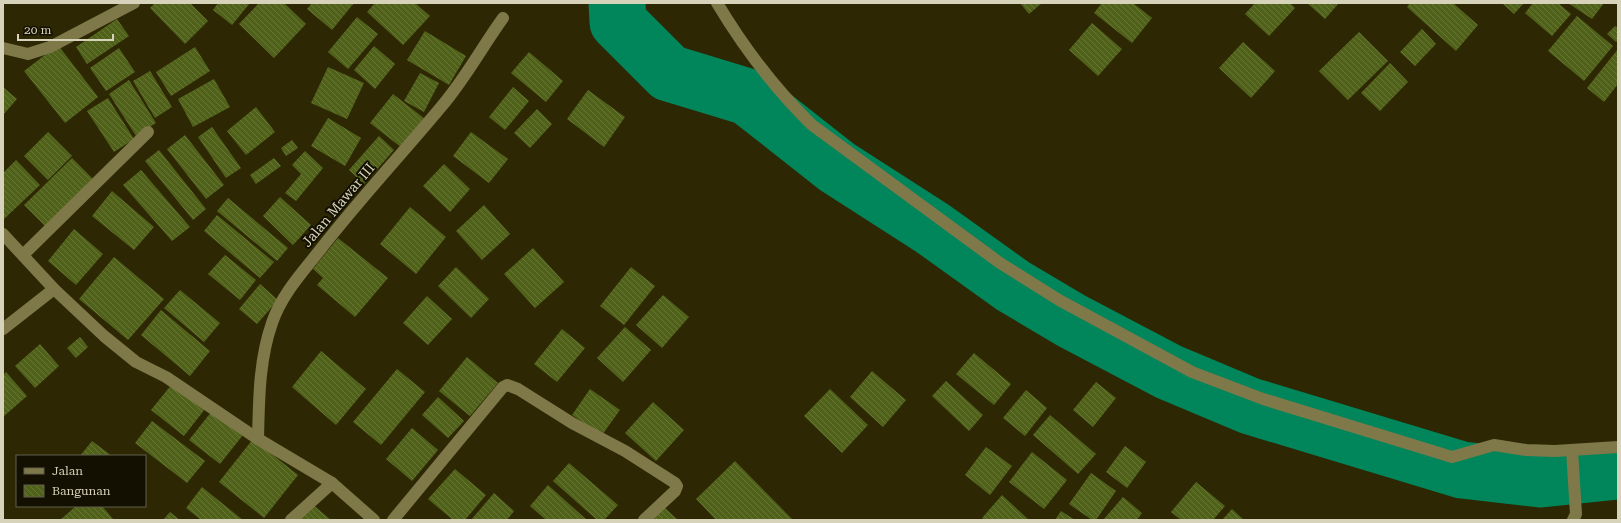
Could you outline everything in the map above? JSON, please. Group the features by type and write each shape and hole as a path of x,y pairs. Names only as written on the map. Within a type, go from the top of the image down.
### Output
{"street":[{"path":"3,48 28,54 50,47 134,3"},
{"path":"717,3 738,38 766,76 787,101 812,125 1000,263 1058,300 1169,361 1192,372 1263,400 1452,457 1494,445 1526,450 1572,450 1618,447"},
{"name":"Jalan Mawar III","path":"258,439 260,371 264,347 272,321 285,296 344,219 449,98 503,18"},
{"path":"23,256 148,132"},
{"path":"3,234 54,289 104,336 136,362 166,377 258,439 332,482 374,520"},
{"path":"3,329 54,289"},
{"path":"393,520 465,432 503,387 507,385 518,389 572,423 625,451 675,483 675,491 644,520"},
{"path":"1572,450 1574,517"},
{"path":"291,520 332,482"}],"building":[{"path":"155,3 190,3 208,21 185,44 150,8"},
{"path":"218,3 250,3 232,25 213,10"},
{"path":"259,3 284,3 306,24 274,58 239,24"},
{"path":"312,3 354,3 332,30 307,9"},
{"path":"375,3 415,3 430,16 403,45 367,12"},
{"path":"1020,3 1042,3 1029,14"},
{"path":"1102,3 1133,3 1152,18 1132,43 1094,13"},
{"path":"1255,3 1290,3 1295,8 1269,36 1245,14"},
{"path":"1307,3 1339,3 1325,19"},
{"path":"1410,3 1453,3 1478,25 1456,51 1407,7"},
{"path":"1502,3 1524,3 1514,14"},
{"path":"1533,3 1558,3 1571,14 1552,36 1525,13"},
{"path":"1568,3 1604,3 1592,19"},
{"path":"1577,16 1613,46 1584,81 1548,51"},
{"path":"357,17 378,34 348,69 328,52"},
{"path":"117,19 129,36 87,64 76,47"},
{"path":"1092,23 1122,49 1098,76 1069,50"},
{"path":"1615,26 1618,28 1618,40 1616,42 1607,34"},
{"path":"1422,29 1436,44 1415,66 1400,52"},
{"path":"425,31 466,56 449,85 407,60"},
{"path":"1359,32 1388,61 1348,100 1319,71"},
{"path":"1243,42 1275,71 1251,98 1219,68"},
{"path":"58,45 98,97 65,123 24,71"},
{"path":"374,46 395,64 375,89 354,70"},
{"path":"195,47 210,71 171,96 156,72"},
{"path":"119,48 135,72 106,91 90,68"},
{"path":"1618,49 1618,84 1604,102 1587,88"},
{"path":"529,52 563,81 546,102 511,73"},
{"path":"1390,63 1408,82 1380,111 1361,93"},
{"path":"328,67 364,83 347,119 311,103"},
{"path":"150,71 172,107 155,118 133,81"},
{"path":"420,73 439,83 424,112 404,101"},
{"path":"214,79 230,107 193,127 178,99"},
{"path":"129,80 156,123 136,136 109,94"},
{"path":"3,87 17,99 3,115"},
{"path":"513,87 529,101 505,130 489,117"},
{"path":"588,90 625,117 604,147 567,119"},
{"path":"393,94 425,119 402,148 370,123"},
{"path":"108,98 134,139 114,152 87,111"},
{"path":"256,107 275,132 246,155 227,131"},
{"path":"537,109 552,124 530,148 514,133"},
{"path":"328,118 361,138 345,166 311,146"},
{"path":"212,127 241,168 226,178 198,137"},
{"path":"48,132 72,156 48,180 24,156"},
{"path":"471,132 508,159 489,183 453,156"},
{"path":"185,135 224,185 206,199 167,149"},
{"path":"379,136 394,150 364,184 349,170"},
{"path":"292,140 298,148 286,156 281,148"},
{"path":"159,150 206,209 193,220 145,161"},
{"path":"305,151 323,168 296,201 285,193 301,174 292,165"},
{"path":"72,158 95,181 47,228 24,205"},
{"path":"274,158 281,166 256,184 250,175"},
{"path":"16,160 40,185 3,220 3,173"},
{"path":"444,164 470,189 450,212 423,186"},
{"path":"141,170 190,227 172,241 123,185"},
{"path":"112,191 154,227 134,250 92,216"},
{"path":"280,197 311,225 293,245 263,216"},
{"path":"228,198 288,248 277,261 217,211"},
{"path":"484,205 510,234 482,260 456,231"},
{"path":"410,207 446,237 416,274 380,244"},
{"path":"217,215 274,262 260,278 204,231"},
{"path":"74,229 103,254 76,285 48,261"},
{"path":"338,238 388,278 355,317 317,285 323,278 313,269"},
{"path":"533,248 564,282 535,308 504,274"},
{"path":"225,255 256,280 240,300 208,274"},
{"path":"114,257 164,299 128,340 79,299"},
{"path":"456,267 489,299 471,318 438,286"},
{"path":"631,267 655,286 624,325 600,306"},
{"path":"260,284 278,300 257,324 239,309"},
{"path":"180,290 220,323 204,342 164,308"},
{"path":"663,295 689,317 662,348 636,325"},
{"path":"427,296 452,319 428,345 403,323"},
{"path":"161,310 210,351 190,376 141,335"},
{"path":"625,327 651,350 623,382 597,358"},
{"path":"562,329 585,348 557,382 534,364"},
{"path":"80,337 88,347 76,358 67,348"},
{"path":"40,344 59,366 35,388 15,366"},
{"path":"321,351 366,389 336,425 292,387"},
{"path":"974,353 1011,384 994,405 956,374"},
{"path":"467,357 498,383 470,416 439,391"},
{"path":"397,369 425,392 381,445 353,422"},
{"path":"872,371 906,400 883,427 850,397"},
{"path":"6,372 27,396 3,417 3,375"},
{"path":"946,381 983,415 969,431 932,396"},
{"path":"1096,382 1116,398 1093,427 1073,410"},
{"path":"172,384 205,409 184,436 151,410"},
{"path":"590,389 620,410 602,435 572,415"},
{"path":"830,389 868,425 842,453 804,416"},
{"path":"1026,390 1047,408 1025,436 1003,418"},
{"path":"438,397 464,421 448,438 422,415"},
{"path":"653,402 684,430 656,461 625,433"},
{"path":"212,411 243,435 220,464 189,440"},
{"path":"1050,415 1096,454 1078,474 1033,435"},
{"path":"152,421 205,461 187,483 135,443"},
{"path":"412,428 438,450 412,481 386,459"},
{"path":"253,439 298,475 264,518 219,482"},
{"path":"92,441 111,455 81,455"},
{"path":"1125,446 1146,462 1127,488 1106,472"},
{"path":"986,447 1012,466 990,495 965,475"},
{"path":"1032,452 1067,480 1044,509 1009,482"},
{"path":"735,461 793,520 716,520 696,499"},
{"path":"569,463 618,505 604,520 597,520 553,481"},
{"path":"455,469 486,495 465,520 453,520 428,499"},
{"path":"1091,473 1116,491 1096,520 1092,520 1069,504"},
{"path":"1196,482 1225,506 1213,520 1181,520 1171,512"},
{"path":"548,485 587,520 546,520 530,506"},
{"path":"202,487 243,520 201,520 186,508"},
{"path":"494,493 514,511 507,520 471,520"},
{"path":"1002,495 1029,520 984,520 982,518"},
{"path":"1123,497 1142,513 1137,520 1104,519"},
{"path":"311,503 331,520 296,520"},
{"path":"75,507 103,507 114,520 60,520"},
{"path":"664,507 678,520 653,520"},
{"path":"1232,509 1244,520 1222,520"},
{"path":"1061,511 1075,520 1055,520"},
{"path":"170,512 180,520 163,520"}],"waterway":[{"path":"617,3 618,22 669,73 748,97 837,167 932,228 1013,286 1072,321 1169,372 1250,406 1462,470 1541,479 1618,471"}]}
